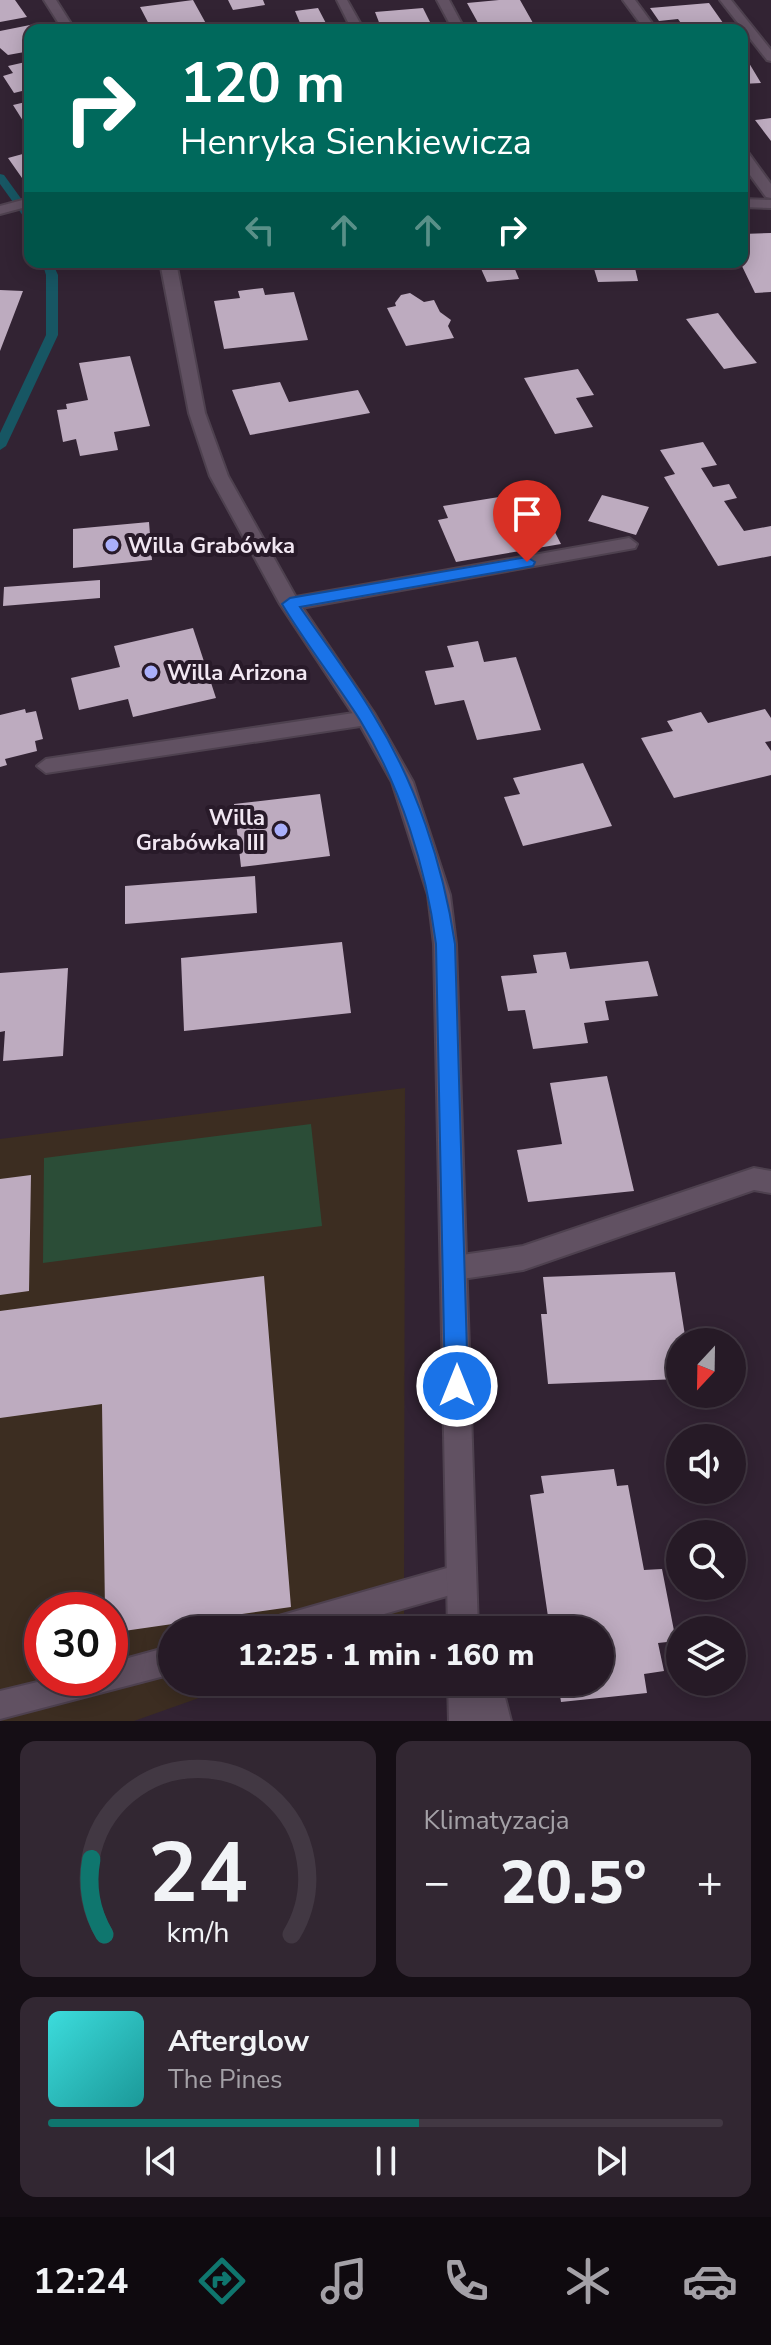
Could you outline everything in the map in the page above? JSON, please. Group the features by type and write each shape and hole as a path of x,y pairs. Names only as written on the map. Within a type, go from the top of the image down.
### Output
{"street":[{"path":"50,0 65,24"},
{"path":"443,0 456,24"},
{"path":"629,0 647,24"},
{"path":"748,162 771,194"},
{"path":"748,203 771,204"},
{"path":"0,210 24,204"},
{"path":"169,268 197,413 206,442 241,520 290,604 367,718 402,782 439,895 445,944 462,1616"},
{"path":"461,1578 470,1616"},
{"path":"464,1696 465,1721"},
{"path":"489,1696 495,1721"}],"lane":[{"path":"342,0 355,24"},
{"path":"725,0 744,24"},
{"path":"748,29 771,58"},
{"path":"290,604 629,544"},
{"path":"46,766 367,718"},
{"path":"455,1268 523,1258 765,1176"},
{"path":"328,1616 461,1578"},
{"path":"128,1672 158,1664"},
{"path":"0,1705 41,1696"}],"shaded area":[{"path":"405,1088 404,1616 158,1616 158,1696 205,1696 134,1721 0,1721 0,1139"}],"green space":[{"path":"311,1124 322,1226 43,1263 44,1158"}],"building":[{"path":"0,0 15,0 27,17 0,22"},
{"path":"193,0 206,24 149,24 140,7"},
{"path":"228,0 263,0 265,5 233,10"},
{"path":"520,0 534,24 479,24 467,3"},
{"path":"709,3 724,24 682,24 678,19 659,21 650,8"},
{"path":"318,8 326,24 300,24 295,11"},
{"path":"423,8 431,24 380,24 375,12"},
{"path":"24,26 24,52 8,55 0,48 0,31"},
{"path":"748,61 761,83 748,84"},
{"path":"24,62 24,90 14,93 3,76 13,73 8,66"},
{"path":"24,102 24,122 13,105"},
{"path":"771,118 771,141 755,120"},
{"path":"24,154 24,178 22,178 8,158"},
{"path":"771,233 771,292 755,293 743,268 748,268 748,234"},
{"path":"481,268 514,268 519,279 487,282"},
{"path":"594,268 635,268 638,281 598,282"},
{"path":"263,288 265,295 294,292 308,340 224,349 214,301 240,298 238,291"},
{"path":"0,290 23,291 0,351"},
{"path":"410,293 424,302 434,300 440,312 451,320 448,326 454,338 406,346 387,308 396,306 401,295"},
{"path":"718,313 757,363 724,369 686,319"},
{"path":"130,356 150,426 114,432 118,450 80,456 76,439 63,442 57,410 67,409 66,404 88,400 79,363"},
{"path":"578,369 594,395 576,398 593,427 555,434 524,378"},
{"path":"280,382 289,402 358,390 370,413 250,435 232,390"},
{"path":"703,442 717,465 701,468 713,487 729,484 737,498 724,501 744,531 771,526 771,556 718,566 664,477 675,474 660,450"},
{"path":"524,493 529,505 540,503 561,544 456,562 438,520 448,518 443,506"},
{"path":"602,495 649,507 636,535 588,521"},
{"name":"Willa Grabówka","path":"149,522 152,560 73,568 73,529"},
{"path":"100,580 100,598 3,606 4,587"},
{"name":"Willa Arizona","path":"193,628 216,698 133,717 128,699 79,710 71,678 120,667 114,646"},
{"path":"478,641 484,662 516,657 541,730 477,740 464,700 435,705 425,671 454,667 447,646"},
{"path":"25,709 26,713 36,711 43,739 35,741 37,751 5,759 7,765 0,767 0,715"},
{"path":"765,709 771,718 771,741 765,742 771,751 771,775 674,798 641,738 673,731 667,721 701,712 708,723"},
{"path":"583,763 612,826 523,846 504,797 520,794 513,778"},
{"name":"Willa Grabówka III","path":"320,794 330,856 241,867 234,804"},
{"path":"255,876 257,913 125,924 125,886"},
{"path":"342,942 351,1013 184,1031 181,958"},
{"path":"566,952 570,969 648,961 658,996 605,1001 609,1020 584,1023 588,1043 533,1049 525,1010 508,1011 501,976 537,973 533,955"},
{"path":"68,968 63,1056 3,1061 5,1031 0,1032 0,973"},
{"path":"607,1076 634,1191 528,1202 517,1150 562,1144 550,1083"},
{"path":"31,1175 29,1291 0,1295 0,1179"},
{"path":"675,1272 684,1328 666,1328 666,1380 548,1384 541,1314 547,1314 543,1277"},
{"path":"264,1276 291,1607 228,1616 158,1616 158,1626 128,1630 128,1592 105,1592 102,1404 0,1418 0,1311"},
{"path":"614,1469 617,1486 628,1485 644,1570 662,1569 671,1616 666,1616 666,1642 658,1643 664,1671 644,1674 647,1693 561,1702 560,1696 614,1696 614,1616 548,1616 530,1495 544,1493 541,1476"}],"waterway":[{"path":"0,177 24,210"},
{"path":"0,446 52,335 52,275 49,268"}],"place":[{"name":"Willa Grabówka","path":"112,545"},
{"name":"Willa Arizona","path":"151,672"},
{"name":"Willa Grabówka III","path":"281,830"}],"route":[{"path":"457,1386 445,944 439,895 402,782 367,718 290,604 527,562"}]}
